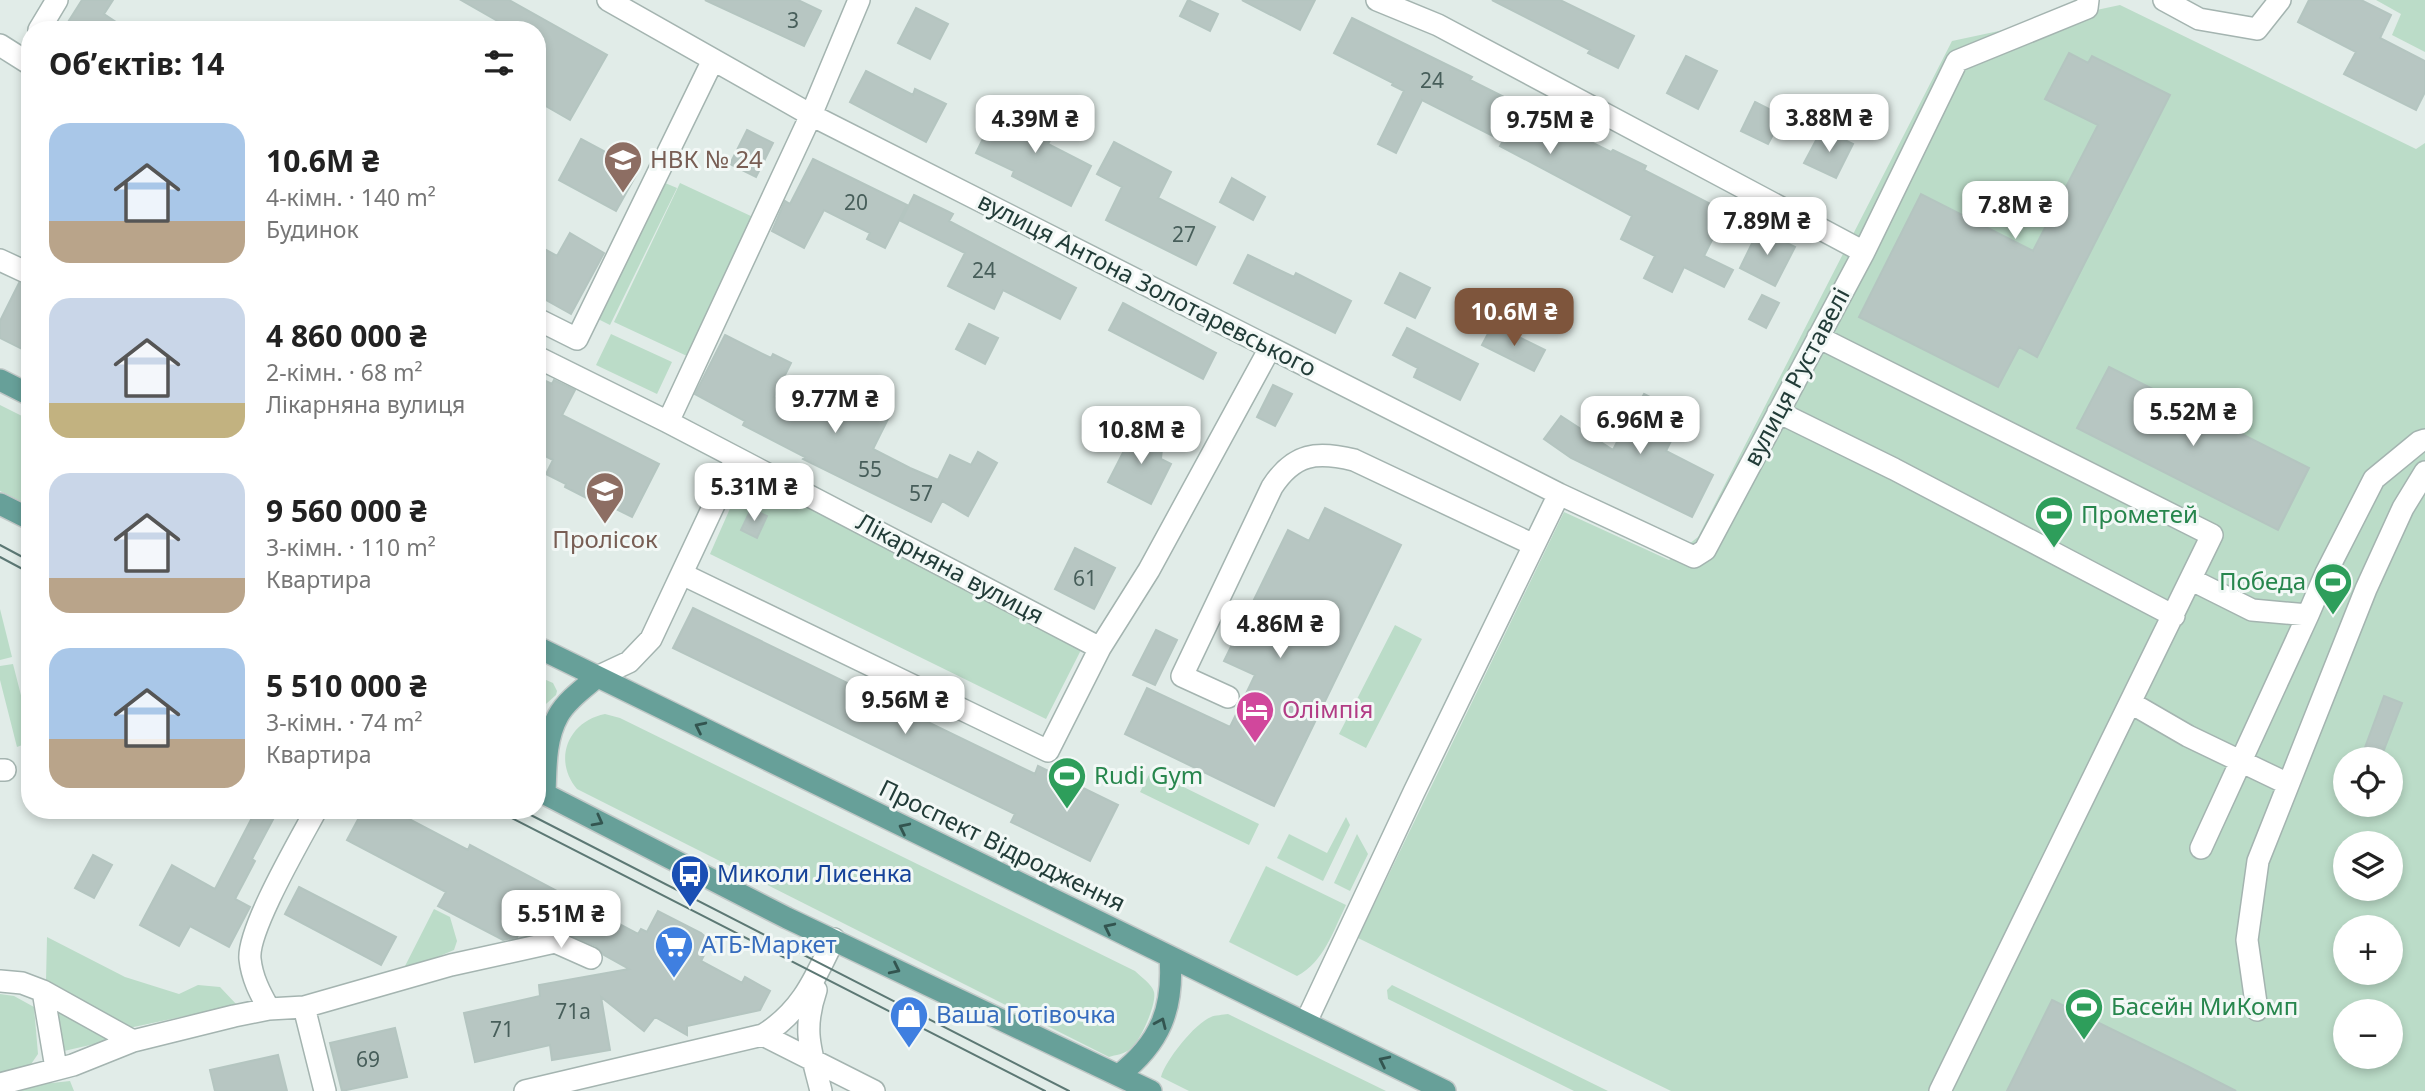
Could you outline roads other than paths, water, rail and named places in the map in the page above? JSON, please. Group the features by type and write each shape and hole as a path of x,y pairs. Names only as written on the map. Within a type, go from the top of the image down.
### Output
{"main road":[{"path":"0,380 21,390"},
{"path":"0,504 21,514"},
{"name":"Проспект Відродження","path":"546,652 1445,1091"},
{"path":"546,762 558,716 569,702 597,677"},
{"path":"546,795 738,893 1150,1091"},
{"path":"1119,1075 1152,1043 1164,1020 1170,1001 1170,957"}],"street":[{"path":"44,21 57,0"},
{"name":"вулиця Антона Золотаревського","path":"608,0 811,115 1559,494 1694,557"},
{"path":"668,422 811,115 859,0"},
{"path":"1377,0 1438,25 1864,252"},
{"name":"вулиця Руставелі","path":"1694,557 1705,550 1864,252 1957,61 2087,8 2088,0"},
{"path":"2164,0 2199,19 2257,29 2280,0"},
{"path":"0,46 21,54"},
{"path":"546,324 577,339 713,60"},
{"path":"0,260 21,270"},
{"path":"1818,337 2212,535 1940,1091"},
{"path":"682,574 1048,751 1100,648 1149,570 1270,348"},
{"name":"Лікарняна вулиця","path":"546,361 668,422 1100,648"},
{"path":"1778,412 1894,469 2174,616"},
{"path":"2201,848 2326,573 2374,480 2419,442 2425,440"},
{"path":"1228,697 1182,676 1272,487 1283,470 1303,458 1328,454 1354,460 1534,545"},
{"path":"597,677 629,662 650,639 736,458"},
{"path":"2257,1010 2247,940 2258,861 2365,589 2403,508 2425,472"},
{"path":"1306,1022 1559,494"},
{"path":"2192,580 2252,610 2308,615"},
{"path":"2131,703 2188,736 2288,784"},
{"path":"269,1009 257,990 250,957 255,930 311,819"},
{"path":"525,1091 763,1035 784,1022 796,1008 834,939"},
{"path":"821,1091 808,1035 808,1014 834,939"},
{"path":"0,1084 73,1065 133,1041 269,1009 304,1007 451,965 555,942 591,958"},
{"path":"0,981 43,991 133,1041"},
{"path":"43,991 55,1068"},
{"path":"304,1007 325,1091"},
{"path":"763,1035 874,1091"}],"tram line":[{"path":"0,545 21,556"},
{"path":"0,557 21,568"},
{"path":"514,819 1045,1091"},
{"path":"539,819 1069,1091"}],"place":[{"name":"НВК № 24","path":"623,194"},
{"name":"Пролісок","path":"605,525"},
{"name":"Прометей","path":"2054,549"},
{"name":"Победа","path":"2333,616"},
{"name":"Олімпія","path":"1255,744"},
{"name":"Rudi Gym","path":"1067,810"},
{"name":"Миколи Лисенка","path":"690,908"},
{"name":"АТБ-Маркет","path":"674,979"},
{"name":"Басейн МиКомп","path":"2084,1041"},
{"name":"Ваша Готівочка","path":"909,1049"}]}
